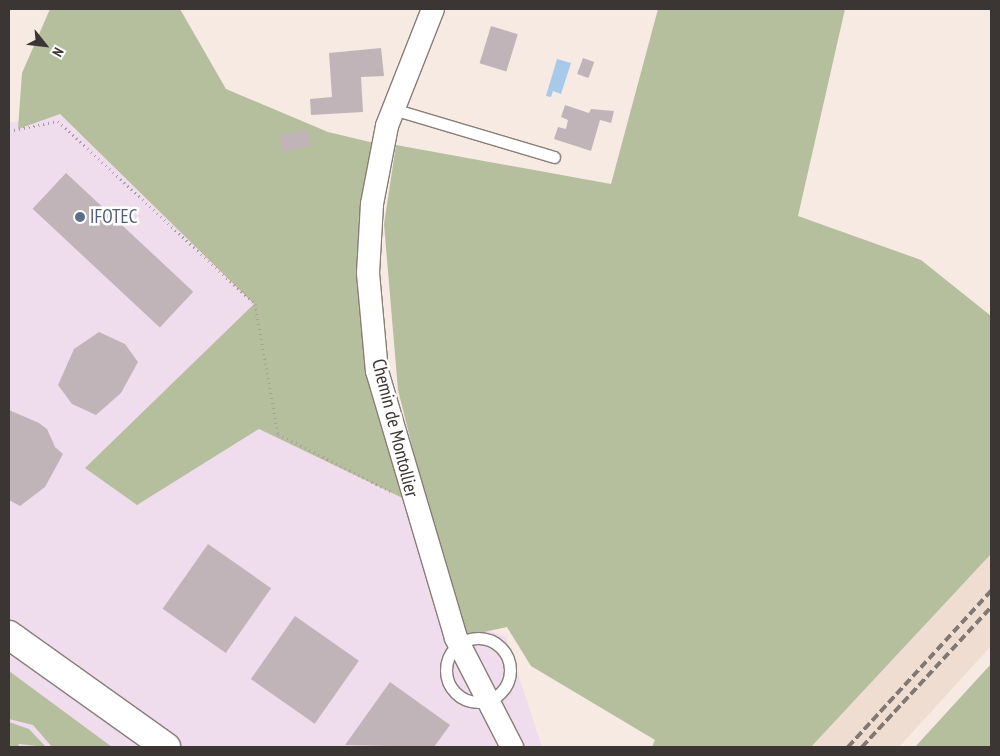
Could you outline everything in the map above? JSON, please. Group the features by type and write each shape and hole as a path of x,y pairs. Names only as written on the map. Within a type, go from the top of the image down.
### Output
{"main road":[{"path":"9,635 166,747"}],"street":[{"name":"Chemin de Montollier","path":"433,9 393,109 372,204 368,273 377,371 415,504 459,644 512,747"}],"lane":[{"path":"393,109 554,156"},
{"path":"459,644 480,637 501,646 507,655 510,677 498,696 488,701"}],"path":[{"path":"9,131 58,121 254,304 278,434 415,504"}],"shaded area":[{"path":"59,114 264,302 422,502 474,625 506,637 542,747 9,747 9,123"},
{"path":"991,554 991,646 899,747 811,747"}],"green space":[{"path":"50,9 180,9 226,89 328,132 374,143 363,292 419,474 398,390 384,224 396,145 611,184 658,9 845,9 798,216 921,260 991,316 991,554 811,747 652,747 655,740 531,666 507,627 456,638 415,504 259,429 137,505 85,468 254,304 60,114 18,129 22,73"},
{"path":"991,664 991,747 915,747"},
{"path":"9,671 112,747 52,747 33,725 9,719"},
{"path":"9,722 29,729 46,747 19,744 18,747 9,747"}],"water":[{"path":"557,59 571,63 561,94 553,91 551,97 546,96"}],"building":[{"path":"491,26 518,34 506,71 480,63"},
{"path":"381,48 384,76 361,77 363,112 311,115 310,99 332,97 329,53"},
{"path":"583,58 594,62 588,78 577,74"},
{"path":"565,105 589,113 591,109 614,111 611,123 600,120 591,151 554,139 558,127 566,129 568,120 561,117"},
{"path":"308,130 311,146 283,151 280,136"},
{"path":"66,173 193,292 160,328 33,209"},
{"path":"99,332 125,344 138,362 121,393 96,415 72,404 58,385 74,349"},
{"path":"9,410 39,423 47,429 55,447 63,454 45,487 20,506 9,500"},
{"path":"208,544 271,588 226,653 163,609"},
{"path":"295,616 359,661 315,724 251,679"},
{"path":"390,682 450,725 434,747 345,745"}],"railway":[{"path":"848,747 991,591"},
{"path":"862,747 991,607"}],"place":[{"name":"IFOTEC","path":"80,217"}]}
